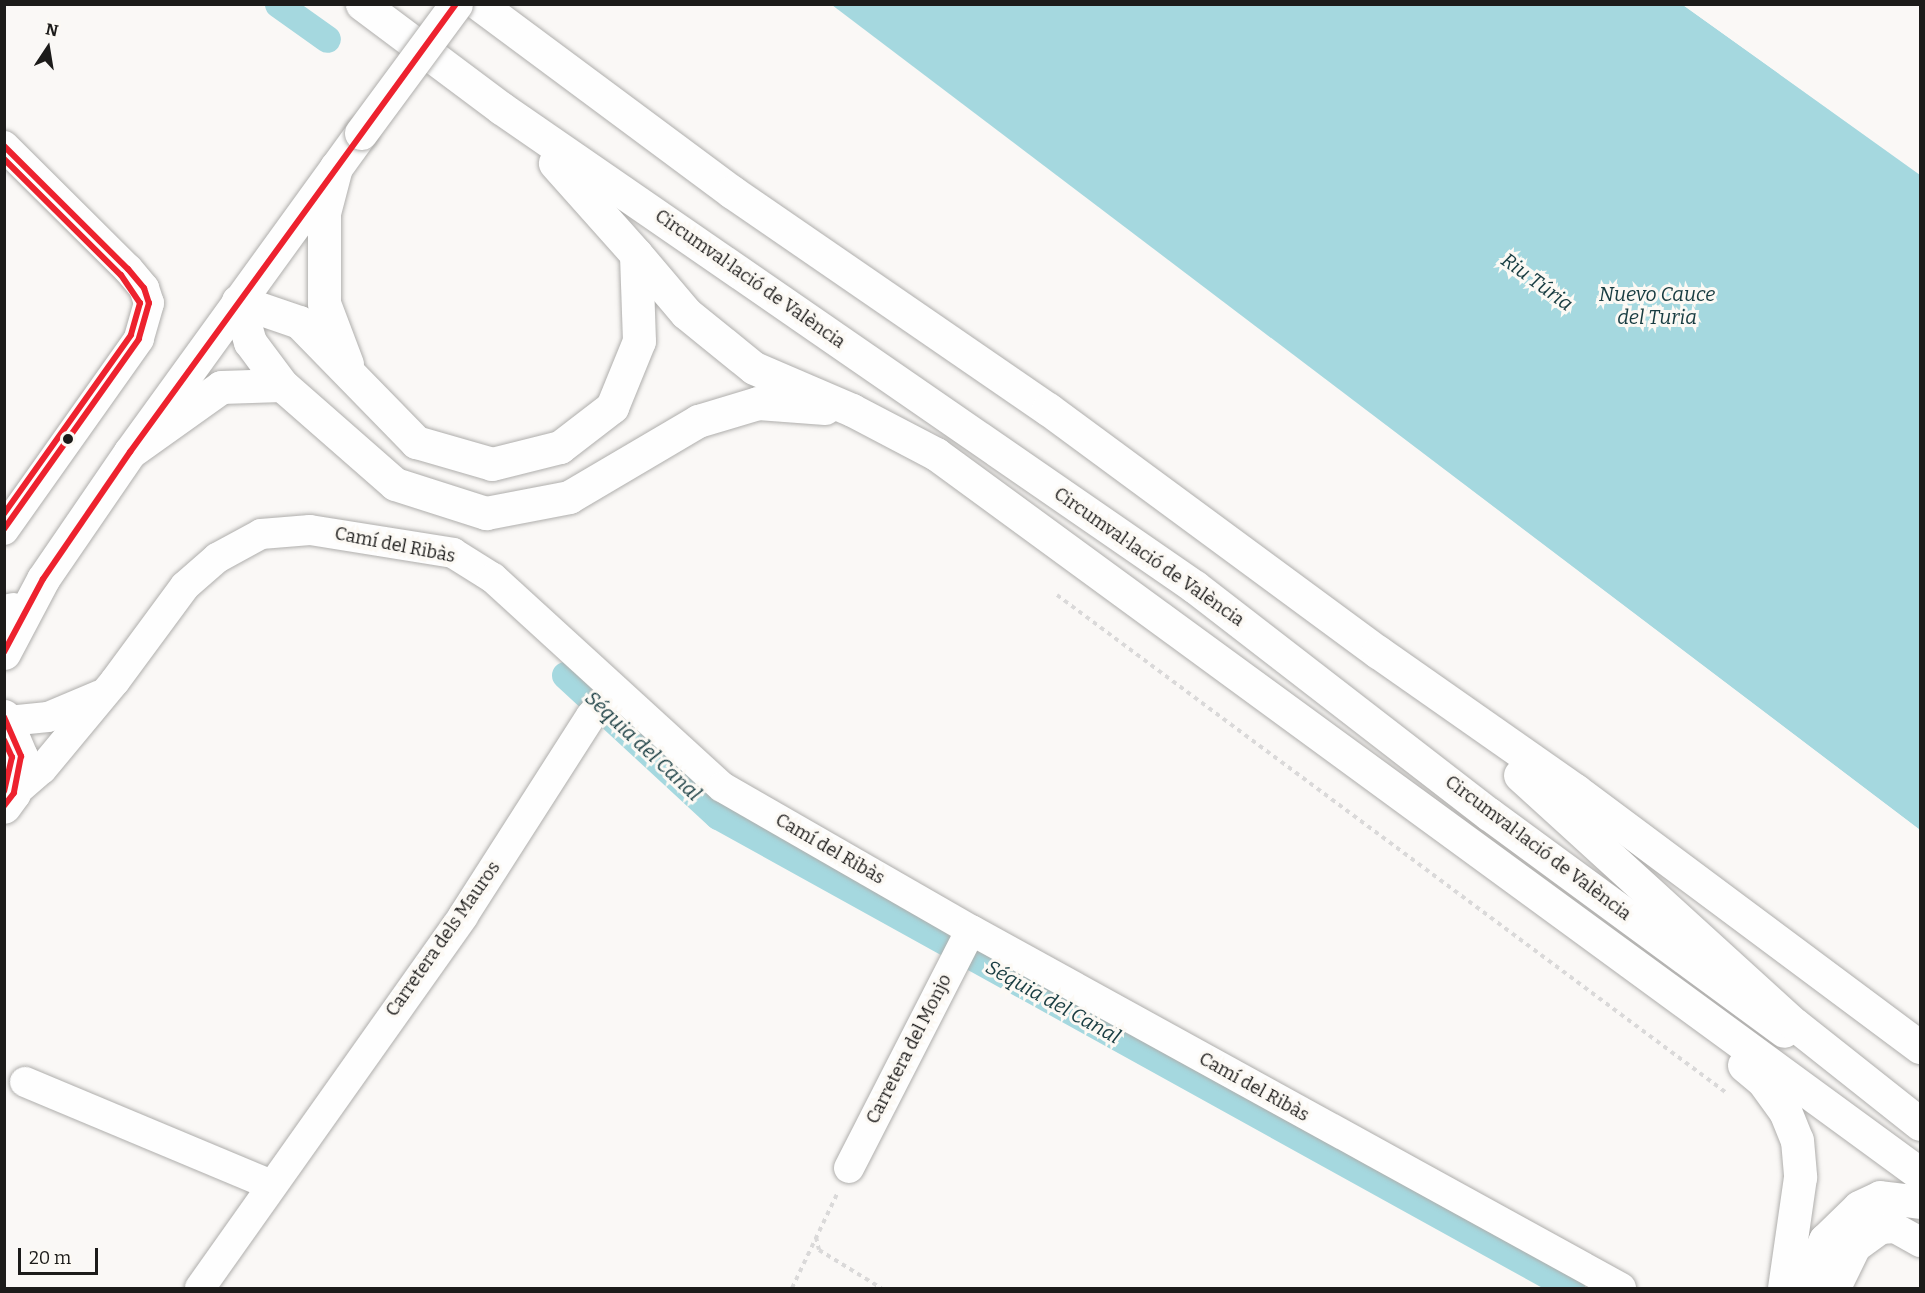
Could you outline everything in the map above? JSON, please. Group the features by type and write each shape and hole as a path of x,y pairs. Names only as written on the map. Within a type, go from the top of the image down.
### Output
{"main road":[{"name":"Circumval·lació de València","path":"362,4 501,108 1195,587 1489,814 1920,1131"},
{"path":"4,652 43,579 130,452 456,4"},
{"path":"479,4 732,192 1048,409 1378,652 1575,790 1920,1047"},
{"path":"501,108 585,193 686,313 754,368 852,410 936,454 1920,1174"},
{"path":"336,167 324,213 324,303 352,376"},
{"path":"238,301 299,322 416,442 492,464 560,447 612,407 639,341 636,254"},
{"path":"238,301 250,342 282,385 395,484 486,513 568,497 698,422 758,403 852,410"},
{"path":"130,452 221,387 282,385"},
{"path":"8,612 43,579"},
{"path":"1378,652 1561,810 1794,1024 1920,1124"},
{"path":"6,718 21,756 9,800"},
{"path":"1534,893 1763,1081 1785,1112 1797,1140 1800,1177 1785,1288"},
{"path":"1803,1288 1825,1240 1859,1207 1880,1197 1920,1202"}],"street":[{"path":"4,146 128,269 144,288 148,303 139,339 4,530"},
{"name":"Camí del Ribàs","path":"9,800 42,769 185,586 217,558 261,534 310,530 453,554 474,562 613,691 722,787 971,930 1621,1288"},
{"name":"Carretera dels Mauros","path":"200,1288 238,1238 269,1184 463,916 591,716 613,691"},
{"name":"Camí del Ribàs","path":"6,718 48,717 102,694"},
{"name":"Carretera del Monjo","path":"849,1168 953,960 971,930"},
{"path":"25,1082 269,1184"},
{"path":"1836,1288 1856,1247 1881,1229 1895,1228 1920,1242"}],"path":[{"path":"1057,595 1733,1097"},
{"path":"792,1288 849,1168"},
{"path":"816,1236 819,1250 881,1288"}],"water":[{"name":"Nuevo Cauce del Turia","path":"832,5 1683,5 1920,174 1920,830"}],"pier":[{"path":"829,4 1920,830 1920,833 830,7"},
{"path":"1688,4 1920,171 1920,175 1683,5"}],"waterway":[{"path":"278,4 327,39"},
{"name":"Séquia del Canal","path":"565,675 718,816 1571,1288"}],"transit line":[{"path":"4,652 43,579 130,452 456,4"},
{"path":"4,146 128,269 144,288 149,303 139,339 4,529"},
{"path":"4,159 121,275 140,303 131,335 4,514"},
{"path":"4,717 21,756 14,793 4,806"},
{"path":"4,740 12,757 4,791"}],"water label":[{"name":"Riu Túria","path":"1537,282"}]}
